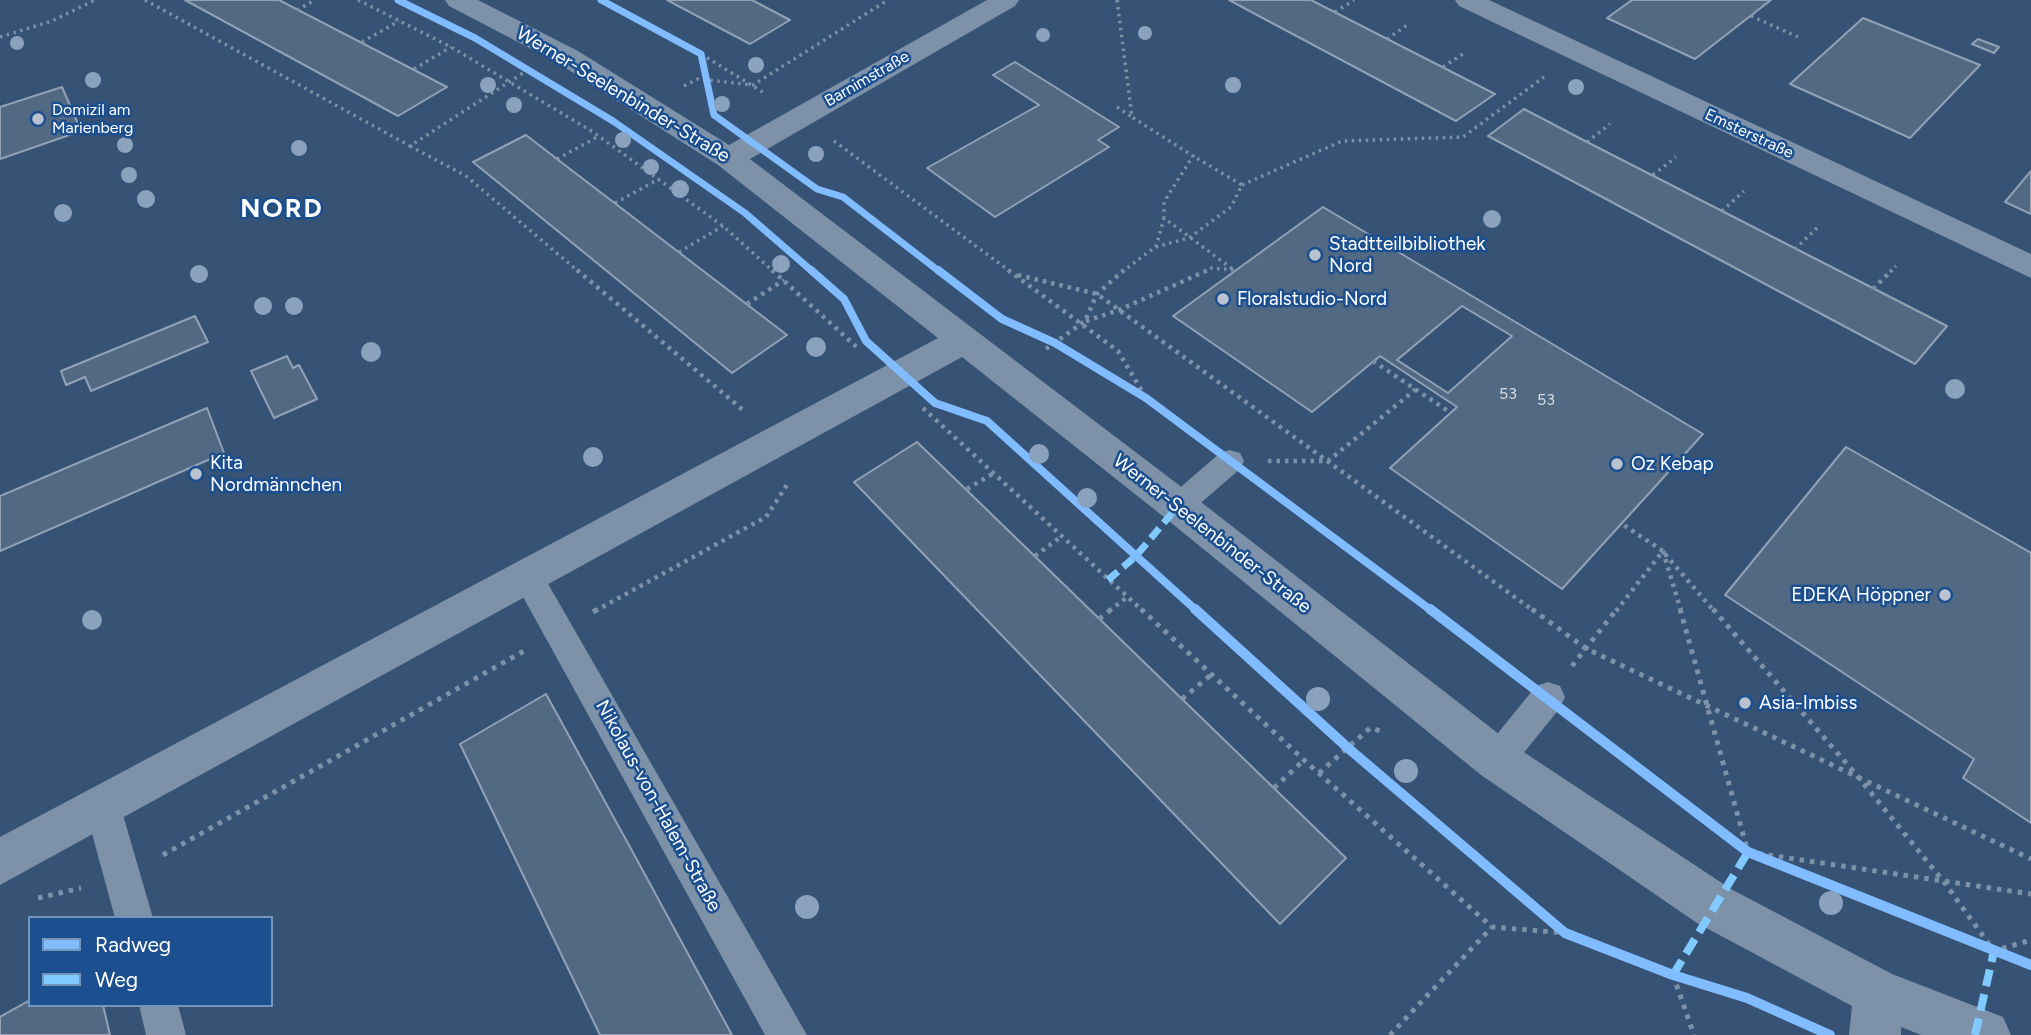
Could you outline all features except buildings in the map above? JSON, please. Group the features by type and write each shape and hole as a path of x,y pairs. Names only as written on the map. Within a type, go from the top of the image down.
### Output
{"street":[{"name":"Werner-Seelenbinder-Straße","path":"458,0 569,58 646,104 742,151 1007,375 1178,506 1497,760 1877,1014 1985,1035"},
{"name":"Barnimstraße","path":"742,151 1006,0"},
{"name":"Emsterstraße","path":"1468,0 2031,267"},
{"path":"0,862 964,340"}],"lane":[{"path":"1178,506 1230,461"},
{"name":"Nikolaus-von-Halem-Straße","path":"528,578 560,630 787,1035"},
{"path":"1497,760 1548,697"},
{"path":"103,808 134,916"},
{"path":"159,1007 166,1035"}],"path":[{"path":"0,37 52,22 95,0"},
{"path":"145,0 466,176 779,441"},
{"path":"297,10 315,0"},
{"path":"358,0 452,47 593,132 723,226 994,473 1126,598 1492,927 1565,933"},
{"path":"593,132 698,79 754,85 888,0"},
{"path":"1117,0 1132,117"},
{"path":"1335,12 1354,0"},
{"path":"1751,16 1798,37"},
{"path":"362,42 399,21"},
{"path":"1387,38 1409,24"},
{"path":"414,69 452,47"},
{"path":"1443,67 1466,52"},
{"path":"1083,323 1097,294 1111,280 1156,247 1189,238 1231,207 1242,186 1342,141 1463,137 1577,52"},
{"path":"701,54 802,117 1083,323 1118,351 1146,398"},
{"path":"701,54 714,115 742,151"},
{"path":"411,146 529,70 518,64"},
{"path":"1117,107 1242,186"},
{"path":"1587,142 1610,124"},
{"path":"557,159 599,136"},
{"path":"1156,247 1164,218 1164,202 1193,156"},
{"path":"1653,176 1676,157"},
{"path":"615,203 659,179"},
{"path":"1722,211 1744,191"},
{"path":"1007,375 1083,323 1119,310 1212,268 1235,271 1164,218"},
{"path":"679,252 723,226"},
{"path":"1796,249 1818,227"},
{"path":"1873,289 1896,266"},
{"path":"1018,275 1097,294 1585,648 2031,859"},
{"path":"747,304 784,280"},
{"path":"1045,338 1067,350"},
{"path":"1373,361 1451,413"},
{"path":"1123,384 1146,398"},
{"path":"1230,461 1328,461 1416,389"},
{"path":"967,489 994,473"},
{"path":"25,901 124,877 560,630 766,517 789,483"},
{"path":"1622,524 1663,551 1859,778 1944,882 1994,951 2031,940"},
{"path":"1035,556 1062,536"},
{"path":"1548,697 1663,551"},
{"path":"1663,551 1748,852 2031,894"},
{"path":"1099,619 1126,598"},
{"path":"1182,699 1211,675"},
{"path":"1338,739 1359,757"},
{"path":"1274,788 1304,760"},
{"path":"1555,924 1565,933"},
{"path":"1390,1035 1492,927"},
{"path":"1674,975 1694,1035"}],"marked path":[{"path":"1108,580 1136,556 1178,506"},
{"path":"1673,975 1748,852"},
{"path":"1975,1035 1994,951"}],"cycle path":[{"path":"398,0 475,38 613,121 745,213 844,299 866,341 935,403 987,421 1348,748 1565,933 1673,975 1747,998 1830,1035"},
{"path":"601,0 701,54 714,115 817,189 843,197 1002,319 1055,343 1146,398 1548,697 1748,852 2031,965"}],"place":[{"name":"Domizil am Marienberg","path":"38,119"},
{"name":"Stadtteilbibliothek Nord","path":"1315,255"},
{"name":"Floralstudio-Nord","path":"1223,299"},
{"name":"Oz Kebap","path":"1617,464"},
{"name":"Kita Nordmännchen","path":"196,474"},
{"name":"EDEKA Höppner","path":"1945,595"},
{"name":"Asia-Imbiss","path":"1745,703"}],"district":[{"name":"NORD","path":"282,209"}]}
